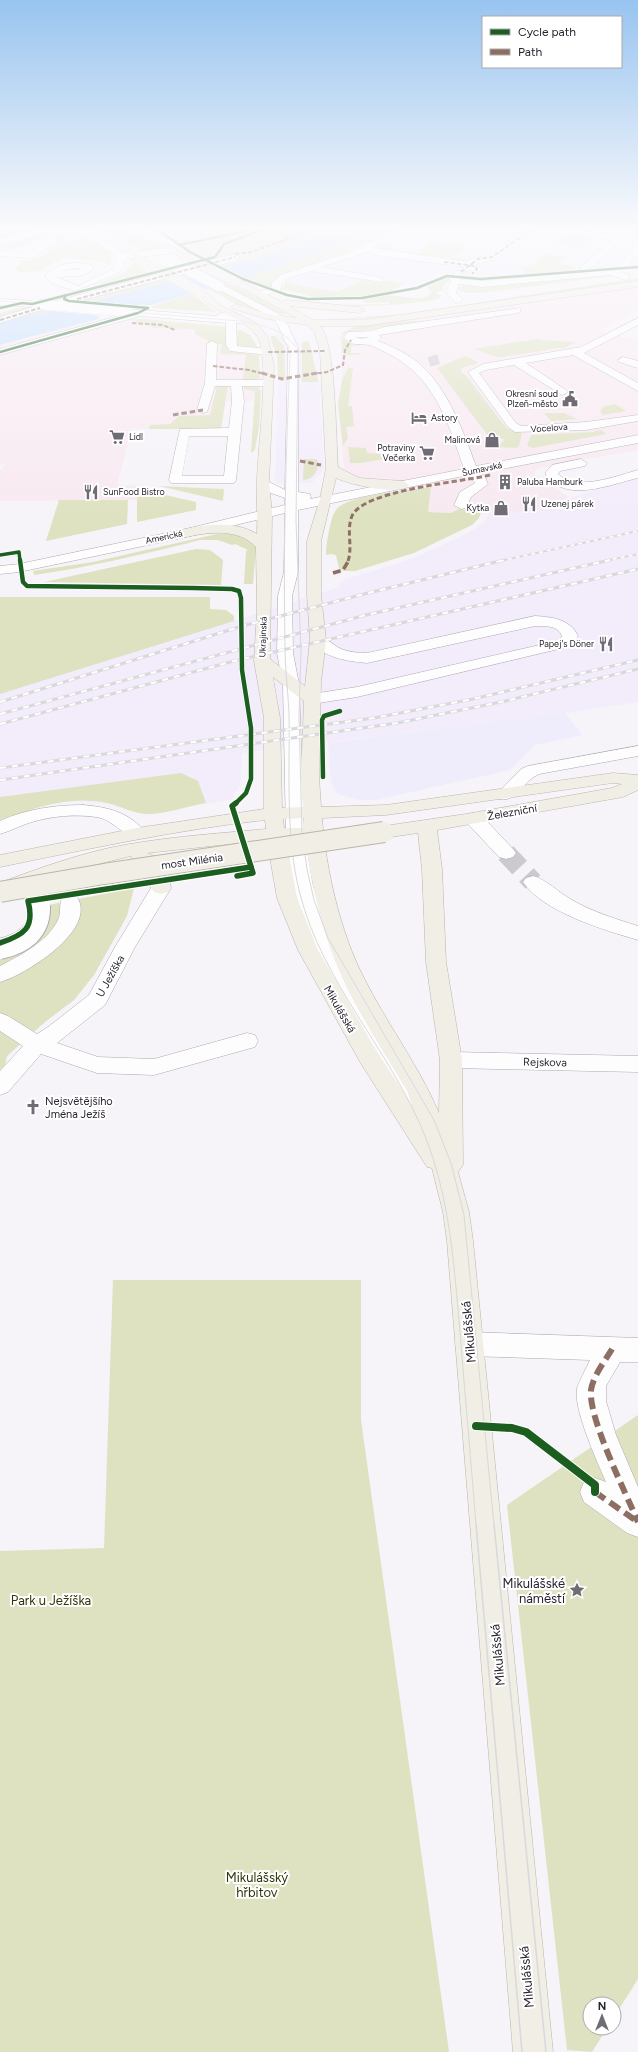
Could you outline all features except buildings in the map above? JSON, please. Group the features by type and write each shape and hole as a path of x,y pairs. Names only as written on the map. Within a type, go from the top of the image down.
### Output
{"main road":[{"name":"Ukrajinská","path":"254,326 268,332 269,383 263,483 265,513 263,546 264,611 262,661 294,824"},
{"path":"268,332 272,326"},
{"path":"294,824 310,777 312,699 318,640 314,595 314,541 326,499 332,468 325,351 319,331 309,326"},
{"path":"325,351 336,331 350,326"},
{"path":"310,340 325,351"},
{"path":"332,468 338,474 347,479 370,483 403,485"},
{"path":"186,533 209,529 233,530 249,535 260,542 263,546"},
{"path":"262,661 312,699"},
{"path":"0,891 58,868 109,854 154,846 386,810 505,795 613,778 638,780"},
{"name":"Železniční","path":"384,832 474,819 617,793 638,783"},
{"path":"0,861 137,834 236,818 294,824"},
{"name":"Mikulášská","path":"294,824 288,898 308,950 364,1049 403,1112 432,1152 449,1186"},
{"name":"Mikulášská","path":"294,824 325,894 342,952 363,998 418,1091 433,1126 449,1186 460,1241 533,2052"},
{"path":"427,826 432,870 436,962 451,1060 451,1163 449,1186"},
{"name":"most Milénia","path":"0,891 384,832"},
{"path":"109,854 132,856 154,862 158,869 161,888"}],"street":[{"path":"0,352 92,326"},
{"path":"232,326 231,345 234,349 268,352"},
{"name":"Ukrajinská","path":"280,326 293,351 291,572 285,596 285,639 286,661 291,684 294,824"},
{"path":"412,326 384,330 371,338 404,358 421,371 444,404 460,437 470,471 481,480 482,484 465,496 461,505"},
{"name":"Vocelova","path":"628,326 574,352 483,367 473,372 485,387 486,392 516,429 586,426 638,418"},
{"path":"619,330 638,334"},
{"path":"203,410 210,383 212,344"},
{"path":"574,352 638,388"},
{"path":"623,360 638,365"},
{"path":"415,366 429,362"},
{"path":"517,362 562,392"},
{"path":"626,381 638,376"},
{"path":"210,383 269,383"},
{"path":"234,432 184,432 175,480 230,480 238,401 236,383"},
{"name":"Šumavská","path":"326,499 638,439"},
{"path":"596,460 556,468 552,475 562,482 583,486 638,474"},
{"path":"263,483 291,507 314,541"},
{"path":"291,507 326,499"},
{"name":"Americká","path":"0,570 20,568 186,533 265,513 285,515 291,507"},
{"name":"Ukrajinská","path":"291,572 298,595 300,631"},
{"path":"312,699 357,692 562,644 568,640 570,636 569,631 558,624 535,621 367,658 350,657 338,654 326,648 318,640"},
{"name":"Ukrajinská","path":"291,684 300,660"},
{"path":"505,795 527,773 534,770 638,751"},
{"path":"0,828 30,816 46,813 92,811 110,815 127,824 137,834"},
{"path":"474,819 506,852"},
{"path":"533,882 553,899 616,926 638,933"},
{"name":"U Ježíška","path":"0,1086 37,1044 56,1033 97,1000 161,888"},
{"path":"0,949 19,942 29,934 36,925 38,916 37,911 70,903 70,917 51,942 30,958 0,975"},
{"path":"0,949 20,943 32,935 39,925 41,915 40,906"},
{"path":"0,1021 37,1044 97,1065 154,1067 247,1041"},
{"name":"Rejskova","path":"451,1060 638,1064"},
{"path":"469,1344 625,1350"},
{"path":"625,1350 591,1388 590,1399 595,1418 638,1522"},
{"path":"595,1492 638,1522"}],"shaded area":[{"path":"74,326 222,326 250,335 258,348 261,374 260,401 214,401 210,415 179,416 170,424 150,425 149,429 132,429 117,485 140,486 137,500 0,501 0,470 2,470 5,464 0,463 0,345"},
{"path":"361,326 608,326 598,331 638,340 638,450 540,468 535,471 535,475 570,498 521,512 463,509 451,513 428,512 430,487 408,490 390,478 362,479 356,477 344,468 338,404 342,380 340,336 342,333 354,327"},
{"path":"280,330 285,330 302,344 302,381 319,382 324,469 312,483 275,483 278,379 285,379 284,346 275,336 275,333"},
{"path":"638,478 638,702 565,713 242,753 240,786 234,793 232,799 148,814 106,803 81,801 51,803 0,820 0,683 227,619 234,621 339,587 340,583 344,580 414,558 468,533 483,523 488,517 489,511 521,512"},
{"path":"565,713 582,735 535,745 510,770 375,800 361,800 340,795 334,790 331,781 328,743"}],"green space":[{"path":"149,326 226,327 228,345 239,352 259,355 260,378 253,380 224,381 243,380 246,355 220,354 222,344 214,344 195,334 195,329 155,328"},
{"path":"391,326 345,333 342,336 342,333 354,327"},
{"path":"240,330 250,335 258,348 235,346 238,331"},
{"path":"271,336 275,336 284,346 285,379 278,379 277,356 270,338"},
{"path":"342,336 345,340 362,345 351,346 351,353 360,353 360,355 346,355 342,351"},
{"path":"537,339 576,342 567,347 503,357 497,357 474,349"},
{"path":"308,341 319,382 302,382 302,344 303,342"},
{"path":"465,356 478,363 461,368 462,374 464,373 508,429 522,433 519,446 517,448 498,447 505,439 489,437 437,368"},
{"path":"348,368 353,368 348,406 352,406 354,426 346,427 348,438 343,446 338,404 342,380"},
{"path":"228,385 221,429 149,429 150,425 170,424 179,416 210,415 217,386"},
{"path":"242,386 258,387 261,391 259,427 255,450 251,453 255,391 244,389"},
{"path":"615,404 626,411 603,415 600,412 603,407"},
{"path":"544,413 564,413 577,419 551,421"},
{"path":"601,430 606,434 533,448 527,446 531,435 595,432 594,431"},
{"path":"348,447 366,448 367,453 402,456 361,463 350,463"},
{"path":"304,459 317,459 318,463 317,470 313,476 307,480 303,480"},
{"path":"159,486 224,489 223,501"},
{"path":"431,487 428,512 451,513 459,509 482,510 479,518 472,525 414,553 355,571 344,571 339,568 336,555 326,555 330,525 336,510 342,505 352,500 365,497"},
{"path":"139,489 196,502 196,510 137,522 137,500"},
{"path":"59,500 128,500 127,524 46,541"},
{"path":"217,534 238,535 248,539 256,547 253,584 244,584 246,551 248,550 235,544 232,545 218,540 200,540 117,560 55,572 34,575 33,571 93,562"},
{"path":"196,549 210,550 223,560 221,585 44,582"},
{"path":"0,597 210,597 210,609 226,610 234,616 234,621 0,694"},
{"path":"181,773 198,781 206,803 155,814 143,814 107,803 93,801 66,802 39,807 0,820 0,797"},
{"path":"134,888 127,916 94,975 74,1000 45,1022 7,1056 5,1065 0,1070 0,954 43,906"},
{"name":"Mikulášský hřbitov","path":"113,1280 361,1280 361,1420 449,2052 0,2052 0,1551 104,1548"},
{"name":"Mikulášské náměstí","path":"638,1415 638,1979 622,2004 622,1996 582,1996 582,2036 602,2036 592,2052 567,2050 507,1505"}],"water":[{"path":"0,326 73,326 0,345"}],"tunnel":[{"path":"429,362 439,359"},
{"path":"506,853 533,882"}],"tram line":[{"path":"263,326 273,329 287,338 298,351 296,521 301,652 299,715 302,833 307,869 314,900 328,938 434,1120 451,1163 464,1215 494,1525"},
{"path":"280,337 288,345 290,356 285,502 284,611 285,664 289,713 289,804 295,872 300,894 311,927 324,958 411,1105 425,1136 440,1184 450,1232 456,1282 476,1525"},
{"path":"476,1524 522,2052"},
{"path":"494,1524 546,2052"}],"railway":[{"path":"500,561 638,531"},
{"path":"605,561 638,554"},
{"path":"0,702 239,627 364,594 504,560"},
{"path":"0,714 366,615 610,560"},
{"path":"0,724 234,661 638,569"},
{"path":"0,768 374,718 473,699 638,660"},
{"path":"0,780 397,723 501,702 638,669"}],"marked path":[{"path":"165,326 175,330"},
{"path":"213,366 249,370 282,379 327,372 343,365 345,350 351,340"},
{"path":"268,352 325,351"},
{"path":"173,415 203,410"},
{"path":"300,461 321,465"},
{"path":"333,573 343,570 348,563 350,555 350,526 352,517 356,509 363,503 374,498 400,491 490,475"},
{"path":"612,1349 592,1386 592,1401 602,1435 638,1522"},
{"path":"595,1492 638,1522"}],"cycle path":[{"path":"0,352 93,326"},
{"path":"0,555 19,552 23,582 27,586 193,588 232,589 239,591 241,598 242,670 251,728 251,779 246,793 232,806 253,873 237,876"},
{"path":"323,777 322,720 324,716 340,711"},
{"path":"0,943 10,940 20,934 30,923 31,911 28,901 251,867"},
{"path":"476,1426 512,1428 526,1432 595,1485 595,1492"}],"place":[{"name":"Okresní soud Plzeň-město","path":"570,399"},
{"name":"Astory","path":"419,418"},
{"name":"Lidl","path":"117,437"},
{"name":"Malinová","path":"492,440"},
{"name":"Potraviny Večerka","path":"427,453"},
{"name":"Paluba Hamburk","path":"505,482"},
{"name":"SunFood Bistro","path":"91,492"},
{"name":"Uzenej párek","path":"529,504"},
{"name":"Kytka","path":"501,508"},
{"name":"Papej's Döner","path":"606,644"},
{"name":"Nejsvětějšího Jména Ježíš","path":"33,1107"},
{"name":"Mikulášské náměstí","path":"577,1590"}],"park label":[{"name":"Park u Ježíška","path":"51,1600"}]}
